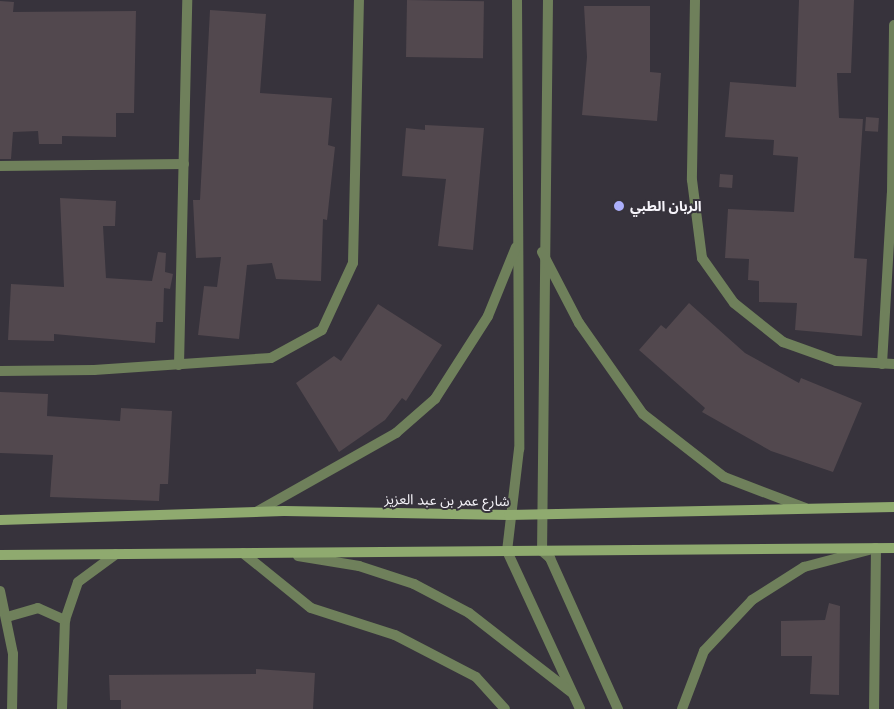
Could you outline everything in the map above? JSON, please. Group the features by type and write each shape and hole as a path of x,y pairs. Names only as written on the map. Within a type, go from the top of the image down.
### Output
{"main road":[{"name":"شارع عمر بن عبد العزيز","path":"0,520 256,512 510,515 894,507"},
{"path":"0,555 894,548"}],"street":[{"path":"179,365 187,0"},
{"path":"0,371 179,365 271,358 322,330 353,263 359,0"},
{"path":"517,0 519,449 507,551 580,709"},
{"path":"548,0 542,250 540,513 542,551 550,558 618,709"},
{"path":"695,0 692,180 702,258 734,303 783,342 836,361 894,364"},
{"path":"882,364 893,193 894,25"},
{"path":"0,166 184,164"},
{"path":"256,512 396,433 435,399 488,316 518,241"},
{"path":"542,250 579,323 643,414 724,477 806,509"},
{"path":"682,709 704,651 752,600 804,567 876,548 874,709"},
{"path":"242,553 310,608 395,635 476,677 505,709"},
{"path":"282,553 359,566 414,584 469,613 573,693"},
{"path":"62,709 65,620 78,582 116,554"},
{"path":"0,591 7,617 13,654 12,709"},
{"path":"7,617 38,608 65,620"}],"building":[{"path":"407,0 484,1 483,58 406,57"},
{"path":"799,0 854,0 851,73 837,73 839,118 863,119 854,258 867,259 862,336 795,330 797,303 759,302 759,281 748,280 749,259 725,258 728,209 794,212 798,157 773,155 774,140 725,137 730,82 796,87"},
{"path":"0,1 14,2 13,12 136,11 134,113 116,113 116,137 62,136 62,144 39,144 38,131 13,132 11,159 0,159"},
{"path":"584,6 650,6 650,72 661,73 657,121 582,115 587,57"},
{"path":"210,10 266,14 260,93 332,98 328,145 335,147 327,220 323,219 321,281 276,279 272,263 247,265 239,339 198,335 204,286 217,287 221,257 196,258 193,200 200,200"},
{"path":"866,117 879,118 878,132 865,131"},
{"path":"425,125 484,128 473,250 438,246 446,179 402,176 406,128 425,130"},
{"path":"720,174 733,175 732,188 719,187"},
{"path":"60,198 116,201 115,226 103,226 106,278 152,281 158,252 166,253 165,272 173,274 170,289 164,288 163,322 156,322 155,343 54,334 54,341 8,340 11,284 64,287"},
{"path":"689,303 745,353 799,383 801,378 862,403 833,472 771,451 702,412 705,408 639,350 661,325 666,329"},
{"path":"378,304 442,345 406,401 402,398 385,420 339,452 296,383 334,356 341,361"},
{"path":"0,392 48,394 47,416 120,421 121,408 172,411 168,484 160,484 159,501 50,497 53,455 0,453"},
{"path":"829,603 840,606 839,695 810,694 812,656 781,656 781,621 825,620"},
{"path":"256,669 315,673 313,709 121,709 121,700 110,700 109,675 256,674"}],"place":[{"name":"الربان الطبي","path":"619,206"}]}
